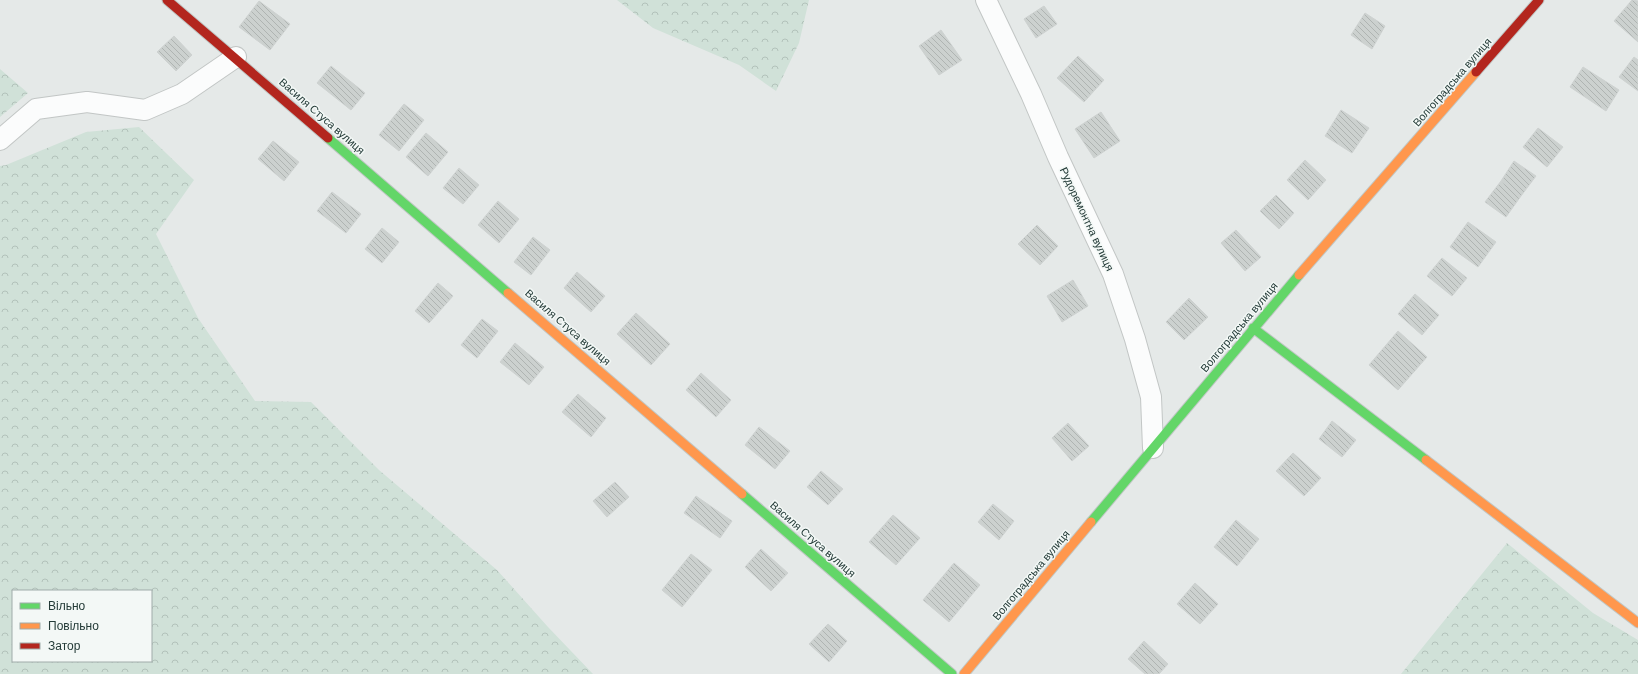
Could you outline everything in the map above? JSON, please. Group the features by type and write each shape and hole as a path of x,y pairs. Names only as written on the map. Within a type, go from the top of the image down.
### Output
{"street":[{"name":"Василя Стуса вулиця","path":"167,0 236,57 952,674"},
{"name":"Рудоремонтна вулиця","path":"986,0 1031,94 1113,274 1135,339 1151,397 1153,448"},
{"name":"Волгоградська вулиця","path":"964,674 1253,328 1539,0"},
{"path":"0,140 36,109 87,102 145,110 182,94 236,57"},
{"path":"1253,328 1638,623"}],"green space":[{"path":"617,0 809,0 799,43 776,91 739,65 653,28"},
{"path":"0,69 28,93 0,117"},
{"path":"139,127 194,180 156,234 198,318 255,401 311,402 379,470 497,570 593,674 0,674 0,166 6,165 86,132"},
{"path":"1507,543 1593,613 1638,640 1638,674 1401,674"}],"building":[{"path":"1632,0 1638,1 1638,42 1614,21"},
{"path":"259,1 290,24 270,50 239,27"},
{"path":"1044,6 1057,24 1036,38 1024,19"},
{"path":"1365,13 1385,26 1372,49 1351,35"},
{"path":"941,30 962,60 939,75 919,46"},
{"path":"174,36 192,55 176,71 157,52"},
{"path":"1078,56 1104,80 1084,102 1057,78"},
{"path":"1634,57 1638,60 1638,91 1619,77"},
{"path":"331,66 365,93 351,110 317,83"},
{"path":"1583,67 1619,90 1606,111 1570,87"},
{"path":"404,104 424,120 399,151 379,135"},
{"path":"1341,110 1369,128 1352,153 1325,136"},
{"path":"1101,112 1120,141 1094,158 1075,129"},
{"path":"1538,128 1563,147 1547,167 1523,147"},
{"path":"426,133 448,152 428,176 406,157"},
{"path":"273,141 299,162 284,181 258,159"},
{"path":"1305,160 1326,180 1308,200 1287,180"},
{"path":"1514,161 1536,176 1521,196 1501,181"},
{"path":"459,168 479,185 463,204 443,188"},
{"path":"1501,181 1521,196 1506,217 1485,202"},
{"path":"332,192 361,214 346,233 317,211"},
{"path":"1276,195 1294,213 1279,229 1260,211"},
{"path":"498,201 519,219 499,243 478,225"},
{"path":"1468,222 1496,242 1478,267 1450,247"},
{"path":"1037,225 1058,246 1040,265 1018,244"},
{"path":"382,228 399,242 382,263 365,249"},
{"path":"1236,230 1261,257 1245,271 1221,243"},
{"path":"533,237 550,250 531,275 514,262"},
{"path":"1442,258 1467,278 1452,296 1427,276"},
{"path":"577,272 605,296 591,312 564,288"},
{"path":"1073,280 1088,306 1062,322 1047,296"},
{"path":"438,283 453,296 429,323 415,311"},
{"path":"1415,294 1439,315 1422,335 1398,314"},
{"path":"1189,298 1208,317 1184,340 1166,322"},
{"path":"636,313 670,344 651,365 617,334"},
{"path":"482,319 498,331 477,358 461,345"},
{"path":"1398,331 1427,357 1398,390 1369,365"},
{"path":"515,343 544,367 529,385 500,362"},
{"path":"701,373 731,400 716,417 686,390"},
{"path":"578,394 606,418 591,437 562,412"},
{"path":"1332,421 1356,440 1342,457 1319,439"},
{"path":"1068,423 1089,446 1072,461 1052,438"},
{"path":"759,427 790,451 775,469 745,445"},
{"path":"1293,453 1321,478 1304,496 1276,471"},
{"path":"821,471 843,489 828,505 807,487"},
{"path":"615,482 629,497 607,517 593,501"},
{"path":"696,496 732,521 720,538 684,513"},
{"path":"993,504 1014,521 999,540 978,522"},
{"path":"893,515 920,538 896,565 869,542"},
{"path":"1236,520 1259,539 1237,566 1214,547"},
{"path":"761,549 788,573 771,591 745,567"},
{"path":"691,554 712,570 682,607 662,590"},
{"path":"954,563 980,585 949,622 923,600"},
{"path":"1195,583 1218,604 1200,624 1177,604"},
{"path":"828,624 847,641 829,662 809,644"},
{"path":"1144,641 1168,664 1159,674 1145,674 1128,659"}],"traffic: fast":[{"path":"328,138 508,293"},
{"path":"1091,522 1299,275"},
{"path":"1253,328 1426,460"},
{"path":"742,494 952,674"}],"traffic: slow":[{"path":"1299,275 1476,72"},
{"path":"508,293 742,494"},
{"path":"1426,460 1638,623"},
{"path":"964,674 1091,522"}],"traffic: jam":[{"path":"167,0 328,138"},
{"path":"1476,72 1539,0"}]}
